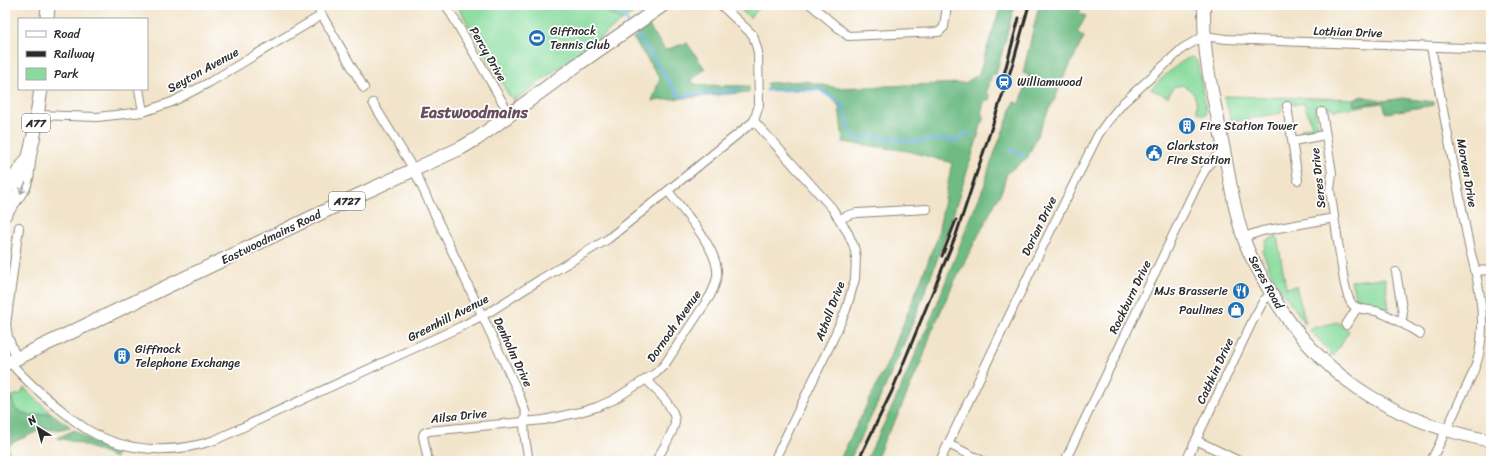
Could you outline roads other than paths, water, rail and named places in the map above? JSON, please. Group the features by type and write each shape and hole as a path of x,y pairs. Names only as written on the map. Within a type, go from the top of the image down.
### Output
{"main road":[{"path":"47,18 48,5"},
{"name":"Eastwoodmains Road","path":"9,363 113,312 461,148 510,115 577,65 663,5"},
{"name":"A77","path":"5,214 24,186 38,115 41,90"},
{"name":"A77","path":"5,191 29,157"}],"street":[{"path":"316,5 364,88"},
{"name":"Percy Drive","path":"446,5 510,115"},
{"path":"721,5 753,35 758,52 759,105 754,121"},
{"path":"812,5 848,36 939,32 944,27 947,5"},
{"name":"Seres Road","path":"1204,5 1204,36 1207,63 1237,215 1246,246 1286,319 1306,344 1326,364 1347,381 1375,400 1402,414 1446,431 1491,441"},
{"name":"Seyton Avenue","path":"38,115 97,118 143,112 172,102 210,82 322,15"},
{"name":"Lothian Drive","path":"1204,36 1226,39 1491,49"},
{"name":"Dorian Drive","path":"940,461 1031,270 1098,135 1108,121 1138,88 1183,48 1204,36"},
{"name":"Morven Drive","path":"1431,47 1475,271 1481,304 1482,321 1478,360 1431,461"},
{"path":"139,90 143,112"},
{"name":"Denholm Drive","path":"373,103 414,170 523,402 526,414 524,422 525,439 529,461"},
{"path":"1287,106 1298,180"},
{"name":"Seres Drive","path":"1322,112 1332,173 1330,190 1344,281 1350,300 1357,308"},
{"name":"Greenhill Avenue","path":"6,325 9,363 42,394 88,430 114,442 143,449 173,450 201,445 233,432 483,316 608,239 754,121"},
{"name":"Atholl Drive","path":"754,121 832,208 840,219 854,247 856,268 852,291 833,339 774,461"},
{"path":"1293,141 1326,135"},
{"name":"Rockburn Drive","path":"1065,461 1196,187 1208,164 1224,150"},
{"name":"Dornoch Avenue","path":"524,422 565,416 597,407 613,400 656,373 666,364 710,296 716,284 717,274 710,248 668,191"},
{"path":"840,219 857,213 927,209"},
{"name":"Seres Drive","path":"1244,237 1262,231 1334,218"},
{"path":"6,325 19,227"},
{"path":"1475,271 1491,270"},
{"path":"1396,272 1403,314 1401,322"},
{"name":"Cathkin Drive","path":"1186,461 1252,322 1264,300 1271,294"},
{"path":"1346,325 1357,308 1379,312 1401,322 1420,334"},
{"path":"1482,321 1491,321"},
{"path":"646,379 669,405 674,414 675,422 673,430 656,461"},
{"name":"Ailsa Drive","path":"428,461 423,436 424,433 429,431 524,422"},
{"path":"1196,440 1239,461"},
{"path":"948,444 983,461"}],"waterway":[{"path":"611,5 624,16 629,24"},
{"path":"634,30 679,96 739,90"},
{"path":"767,90 819,89 843,105 851,132 857,139 875,136 914,142 939,139 956,141 965,133 970,135"},
{"path":"1011,150 1024,156"}],"railway":[{"path":"858,461 892,391 956,235 1013,63 1029,5"},
{"path":"1002,82 1019,18"},
{"path":"942,256 956,220"}],"place":[{"name":"Giffnock Tennis Club","path":"537,38"},
{"name":"Williamwood","path":"1004,82"},
{"name":"Fire Station Tower","path":"1187,126"},
{"name":"Clarkston Fire Station","path":"1154,153"},
{"name":"MJs Brasserie","path":"1241,291"},
{"name":"Paulines","path":"1236,310"},
{"name":"Giffnock Telephone Exchange","path":"122,356"}],"district":[{"name":"Eastwoodmains","path":"474,112"}]}
